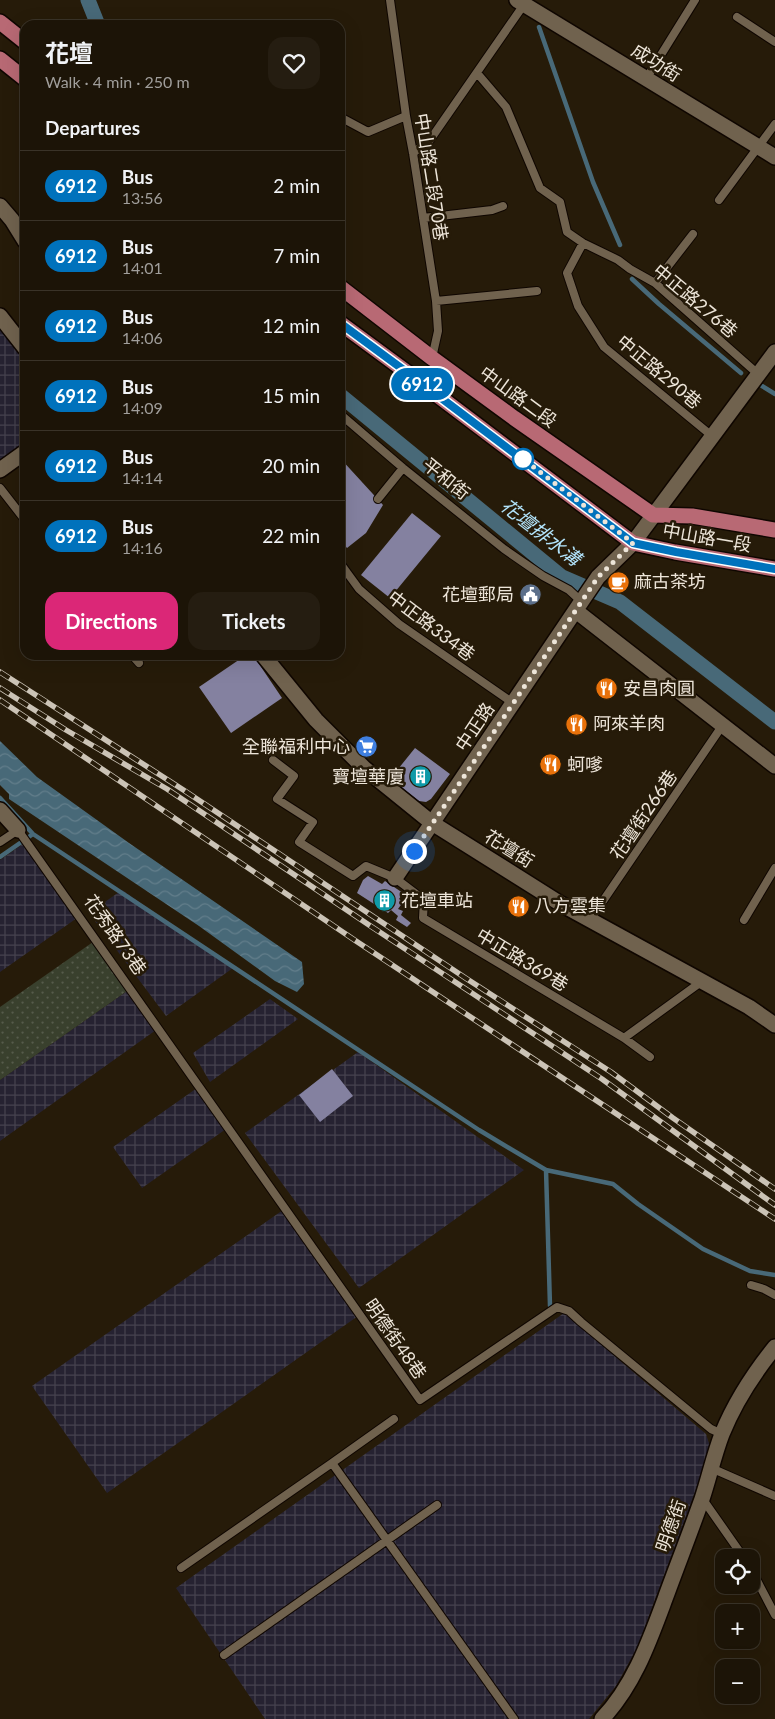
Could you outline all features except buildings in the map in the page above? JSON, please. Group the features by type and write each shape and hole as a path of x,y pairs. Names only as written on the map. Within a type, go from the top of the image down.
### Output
{"main road":[{"path":"0,22 20,38"},
{"path":"0,59 20,75"},
{"name":"中山路二段","path":"345,290 432,358 514,418 653,515"},
{"path":"345,328 633,543"},
{"name":"中山路一段","path":"653,515 692,516 775,530"},
{"name":"中山路一段","path":"633,543 775,569"}],"street":[{"name":"成功街","path":"522,1 775,157"},
{"path":"0,206 20,233"},
{"path":"0,316 20,342"},
{"path":"633,543 775,352"},
{"path":"0,470 20,456"},
{"name":"中正路","path":"395,878 598,577 633,543"},
{"name":"平和街","path":"581,603 722,726 775,766"},
{"name":"花壇街","path":"267,660 316,720 364,768 432,823 561,904 700,982 749,1007 775,1025"},
{"name":"花秀路73巷","path":"0,810 18,830"},
{"name":"明德街","path":"602,1719 619,1698 638,1669 702,1498 722,1434 744,1390 775,1346"}],"lane":[{"name":"中山路二段70巷","path":"390,0 406,116 436,300 438,331 432,358"},
{"path":"646,79 695,0"},
{"path":"413,153 430,140 478,73 522,1"},
{"path":"737,16 775,42"},
{"path":"478,73 506,107 540,188 560,202 567,232 583,243"},
{"path":"345,120 368,132 406,116"},
{"path":"719,200 775,124"},
{"path":"423,218 492,210 503,206"},
{"path":"655,283 693,234"},
{"name":"中正路276巷","path":"583,243 618,260 655,283 758,374"},
{"name":"中正路290巷","path":"583,243 567,273 578,306 604,347 712,436"},
{"path":"436,300 537,291"},
{"name":"平和街","path":"345,418 403,468 504,549 543,576 569,590 581,603"},
{"path":"378,499 403,468"},
{"path":"0,488 20,514"},
{"name":"中正路334巷","path":"345,570 359,589 399,624 513,703"},
{"name":"花壇街266巷","path":"590,920 722,726"},
{"path":"273,760 294,776 277,800 313,822 299,842 353,876 366,866 395,878"},
{"path":"0,842 18,830"},
{"name":"花秀路73巷","path":"18,830 181,1062"},
{"path":"744,920 775,868"},
{"name":"中正路369巷","path":"395,878 424,900 423,918 624,1038 650,1057"},
{"path":"624,1038 700,982"},
{"name":"明德街48巷","path":"181,1062 420,1400 557,1307 569,1311 711,1429 722,1434"},
{"path":"751,1285 775,1295"},
{"path":"181,1568 394,1419"},
{"path":"332,1462 514,1719"},
{"path":"711,1468 775,1496"},
{"path":"702,1498 738,1549"},
{"path":"224,1655 437,1505"},
{"path":"760,1586 775,1615"}],"shaded area":[{"path":"0,322 20,345 20,448 0,463"},
{"path":"23,844 77,918 0,972 0,860"},
{"path":"122,890 233,968 166,1016 89,913"},
{"path":"127,991 156,1030 0,1141 0,1080"},
{"path":"270,999 298,1019 210,1082 193,1053"},
{"path":"358,1052 524,1170 359,1288 245,1133"},
{"path":"197,1088 226,1129 142,1188 113,1147"},
{"path":"283,1210 358,1316 107,1493 32,1386"},
{"path":"564,1313 706,1434 711,1449 637,1648 616,1686 589,1719 265,1719 176,1588"}],"green space":[{"path":"93,942 127,991 0,1080 0,1007"}],"water":[{"path":"0,741 37,777 302,962 304,984 297,992 275,981 199,926 9,799 9,794 0,785"}],"waterway":[{"name":"花壇排水溝","path":"88,0 96,20"},
{"path":"539,27 593,182 620,245"},
{"path":"632,279 741,373"},
{"path":"762,386 775,394"},
{"name":"花壇排水溝","path":"345,399 562,577 620,602 775,722"},
{"path":"0,798 33,834 479,1130 546,1170 550,1306"},
{"path":"0,857 33,834"},
{"path":"546,1170 613,1184 638,1204 703,1249 750,1271 775,1275"}],"railway":[{"path":"0,672 185,791 467,979 611,1072 775,1189"},
{"path":"0,688 66,730 167,789 602,1079 775,1205"},
{"path":"0,700 356,941 775,1219"}],"bus line":[{"name":"6912","path":"345,327 633,543 775,569"}],"place":[{"name":"麻古茶坊","path":"618,582"},
{"name":"花壇郵局","path":"530,595"},
{"name":"安昌肉圓","path":"607,689"},
{"name":"阿來羊肉","path":"577,724"},
{"name":"全聯福利中心","path":"366,747"},
{"name":"蚵嗲","path":"551,765"},
{"name":"寶壇華廈","path":"420,777"},
{"name":"花壇車站","path":"385,901"},
{"name":"八方雲集","path":"518,906"}],"route":[{"path":"414,851 598,577 633,543 523,459"}]}
